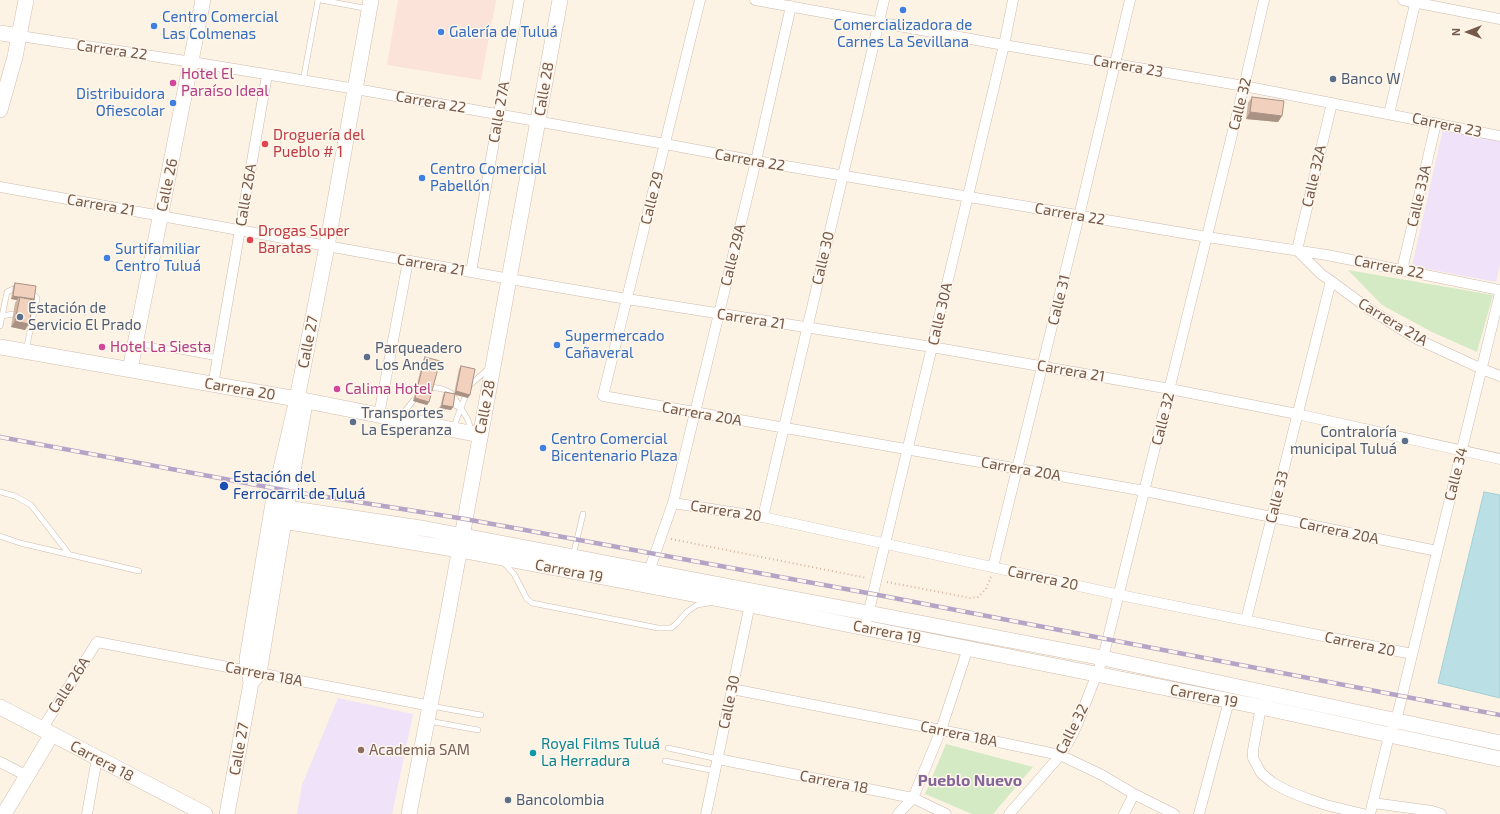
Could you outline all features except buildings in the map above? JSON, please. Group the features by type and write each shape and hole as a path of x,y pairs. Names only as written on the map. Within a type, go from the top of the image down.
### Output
{"main road":[{"path":"0,110 20,36 26,0"},
{"name":"Calle 26","path":"130,370 136,342 142,291 149,255 160,216 192,62 203,0"},
{"name":"Calle 28","path":"409,814 431,706 461,543 476,434 493,366 510,279 560,0"},
{"name":"Calle 27","path":"227,814 253,676 247,659 301,400 370,4"},
{"name":"Carrera 22","path":"0,33 20,36"},
{"name":"Carrera 20","path":"0,348 301,400 476,434"},
{"name":"Carrera 19","path":"278,514 419,528 493,556 968,648 1261,707 1500,759"},
{"name":"Carrera 19","path":"461,543 572,556 1103,658 1500,743"},
{"name":"Carrera 18","path":"0,707 205,814"},
{"name":"Calle 26A","path":"4,814 27,776 47,732"}],"street":[{"name":"Calle 27A","path":"471,272 519,0"},
{"name":"Calle 29","path":"603,396 700,0"},
{"name":"Carrera 23","path":"755,0 1332,102 1500,136"},
{"name":"Calle 30","path":"763,517 884,0"},
{"name":"Calle 30A","path":"865,628 1004,45 1013,0"},
{"name":"Calle 31","path":"994,567 1130,0"},
{"name":"Calle 32","path":"1009,814 1060,755 1068,743 1077,725 1103,658 1120,595 1264,0"},
{"path":"1403,0 1416,1 1500,19"},
{"path":"1389,114 1416,1"},
{"name":"Calle 29A","path":"649,571 673,503 792,6"},
{"name":"Carrera 22","path":"20,36 356,89 842,176 1207,237 1297,250 1402,270 1500,292"},
{"name":"Calle 26A","path":"213,385 267,75"},
{"name":"Calle 32A","path":"1297,250 1332,102"},
{"name":"Calle 33A","path":"1402,270 1436,123"},
{"name":"Carrera 21","path":"0,187 510,279 719,314 932,347 1170,389 1297,414 1500,459"},
{"name":"Carrera 21A","path":"1297,250 1321,274 1369,309 1417,339 1500,376"},
{"path":"379,415 408,261"},
{"name":"Calle 33","path":"1246,620 1331,281"},
{"name":"Calle 34","path":"1389,736 1396,721 1500,292"},
{"name":"Carrera 20A","path":"603,396 908,448 1017,469 1145,491 1437,551"},
{"name":"Carrera 20","path":"673,503 763,517 1120,595 1412,654"},
{"name":"Calle 30","path":"706,814 753,591"},
{"name":"Calle 26A","path":"47,732 97,642"},
{"name":"Carrera 18A","path":"97,642 253,676 431,706"},
{"path":"898,814 913,798 942,730 968,648"},
{"name":"Carrera 18A","path":"732,689 942,730 1060,755 1102,775 1134,794 1174,814"},
{"path":"1199,814 1229,701"},
{"path":"1261,707 1253,750 1253,758 1261,773 1273,783 1288,791 1326,805 1363,814"},
{"path":"1370,814 1389,736"},
{"path":"87,814 97,758"},
{"name":"Carrera 18","path":"718,759 913,798 946,814"},
{"path":"0,762 27,776"},
{"path":"1124,814 1134,794"},
{"path":"1373,803 1432,811 1441,814"}],"lane":[{"path":"303,81 318,0"},
{"path":"322,0 370,4"},
{"path":"0,326 6,292 12,289"},
{"path":"25,352 37,298 33,294"},
{"path":"2,316 14,314"},
{"path":"27,320 31,329"},
{"path":"136,342 218,358"},
{"path":"471,384 493,366"},
{"path":"431,387 443,388 451,393 476,434"},
{"path":"452,430 465,397"},
{"path":"398,419 413,401"},
{"path":"452,404 461,408"},
{"path":"425,424 443,408"},
{"path":"0,492 15,496 31,505 69,554"},
{"path":"572,556 583,514"},
{"path":"0,536 20,543 139,571"},
{"path":"493,556 503,562 514,574 527,599 532,603 658,628 671,628 696,605 728,601"},
{"path":"431,706 481,715"},
{"path":"428,721 478,730"},
{"path":"668,748 718,759"},
{"path":"665,761 715,771"}],"path":[{"path":"670,539 962,598 978,597 986,589 994,567"}],"shaded area":[{"name":"Galería de Tuluá","path":"398,0 496,0 481,80 387,65"},
{"path":"1443,129 1500,141 1500,265 1496,282 1412,266"},
{"name":"Academia SAM","path":"338,698 413,714 392,814 297,814 302,785"}],"green space":[{"path":"1348,270 1493,295 1477,352 1432,332 1382,305"},
{"path":"946,744 1033,767 993,814 972,814 925,794"}],"water":[{"path":"1484,492 1500,495 1500,698 1438,683"}],"railway":[{"path":"0,437 289,491 465,519 873,594 1500,715"}],"place":[{"name":"Comercializadora de Carnes La Sevillana","path":"903,10"},
{"name":"Centro Comercial Las Colmenas","path":"154,26"},
{"name":"Galería de Tuluá","path":"441,32"},
{"name":"Banco W","path":"1333,79"},
{"name":"Hotel El Paraíso Ideal","path":"173,83"},
{"name":"Distribuidora Ofiescolar","path":"173,103"},
{"name":"Droguería del Pueblo # 1","path":"265,144"},
{"name":"Centro Comercial Pabellón","path":"422,178"},
{"name":"Drogas Super Baratas","path":"250,240"},
{"name":"Surtifamiliar Centro Tuluá","path":"107,258"},
{"name":"Estación de Servicio El Prado","path":"20,317"},
{"name":"Supermercado Cañaveral","path":"557,345"},
{"name":"Hotel La Siesta","path":"102,347"},
{"name":"Parqueadero Los Andes","path":"367,357"},
{"name":"Calima Hotel","path":"337,389"},
{"name":"Transportes La Esperanza","path":"353,422"},
{"name":"Contraloría municipal Tuluá","path":"1405,441"},
{"name":"Centro Comercial Bicentenario Plaza","path":"543,448"},
{"name":"Estación del Ferrocarril de Tuluá","path":"224,486"},
{"name":"Academia SAM","path":"361,750"},
{"name":"Royal Films Tuluá La Herradura","path":"533,753"},
{"name":"Bancolombia","path":"508,800"}],"district":[{"name":"Pueblo Nuevo","path":"970,781"}]}
